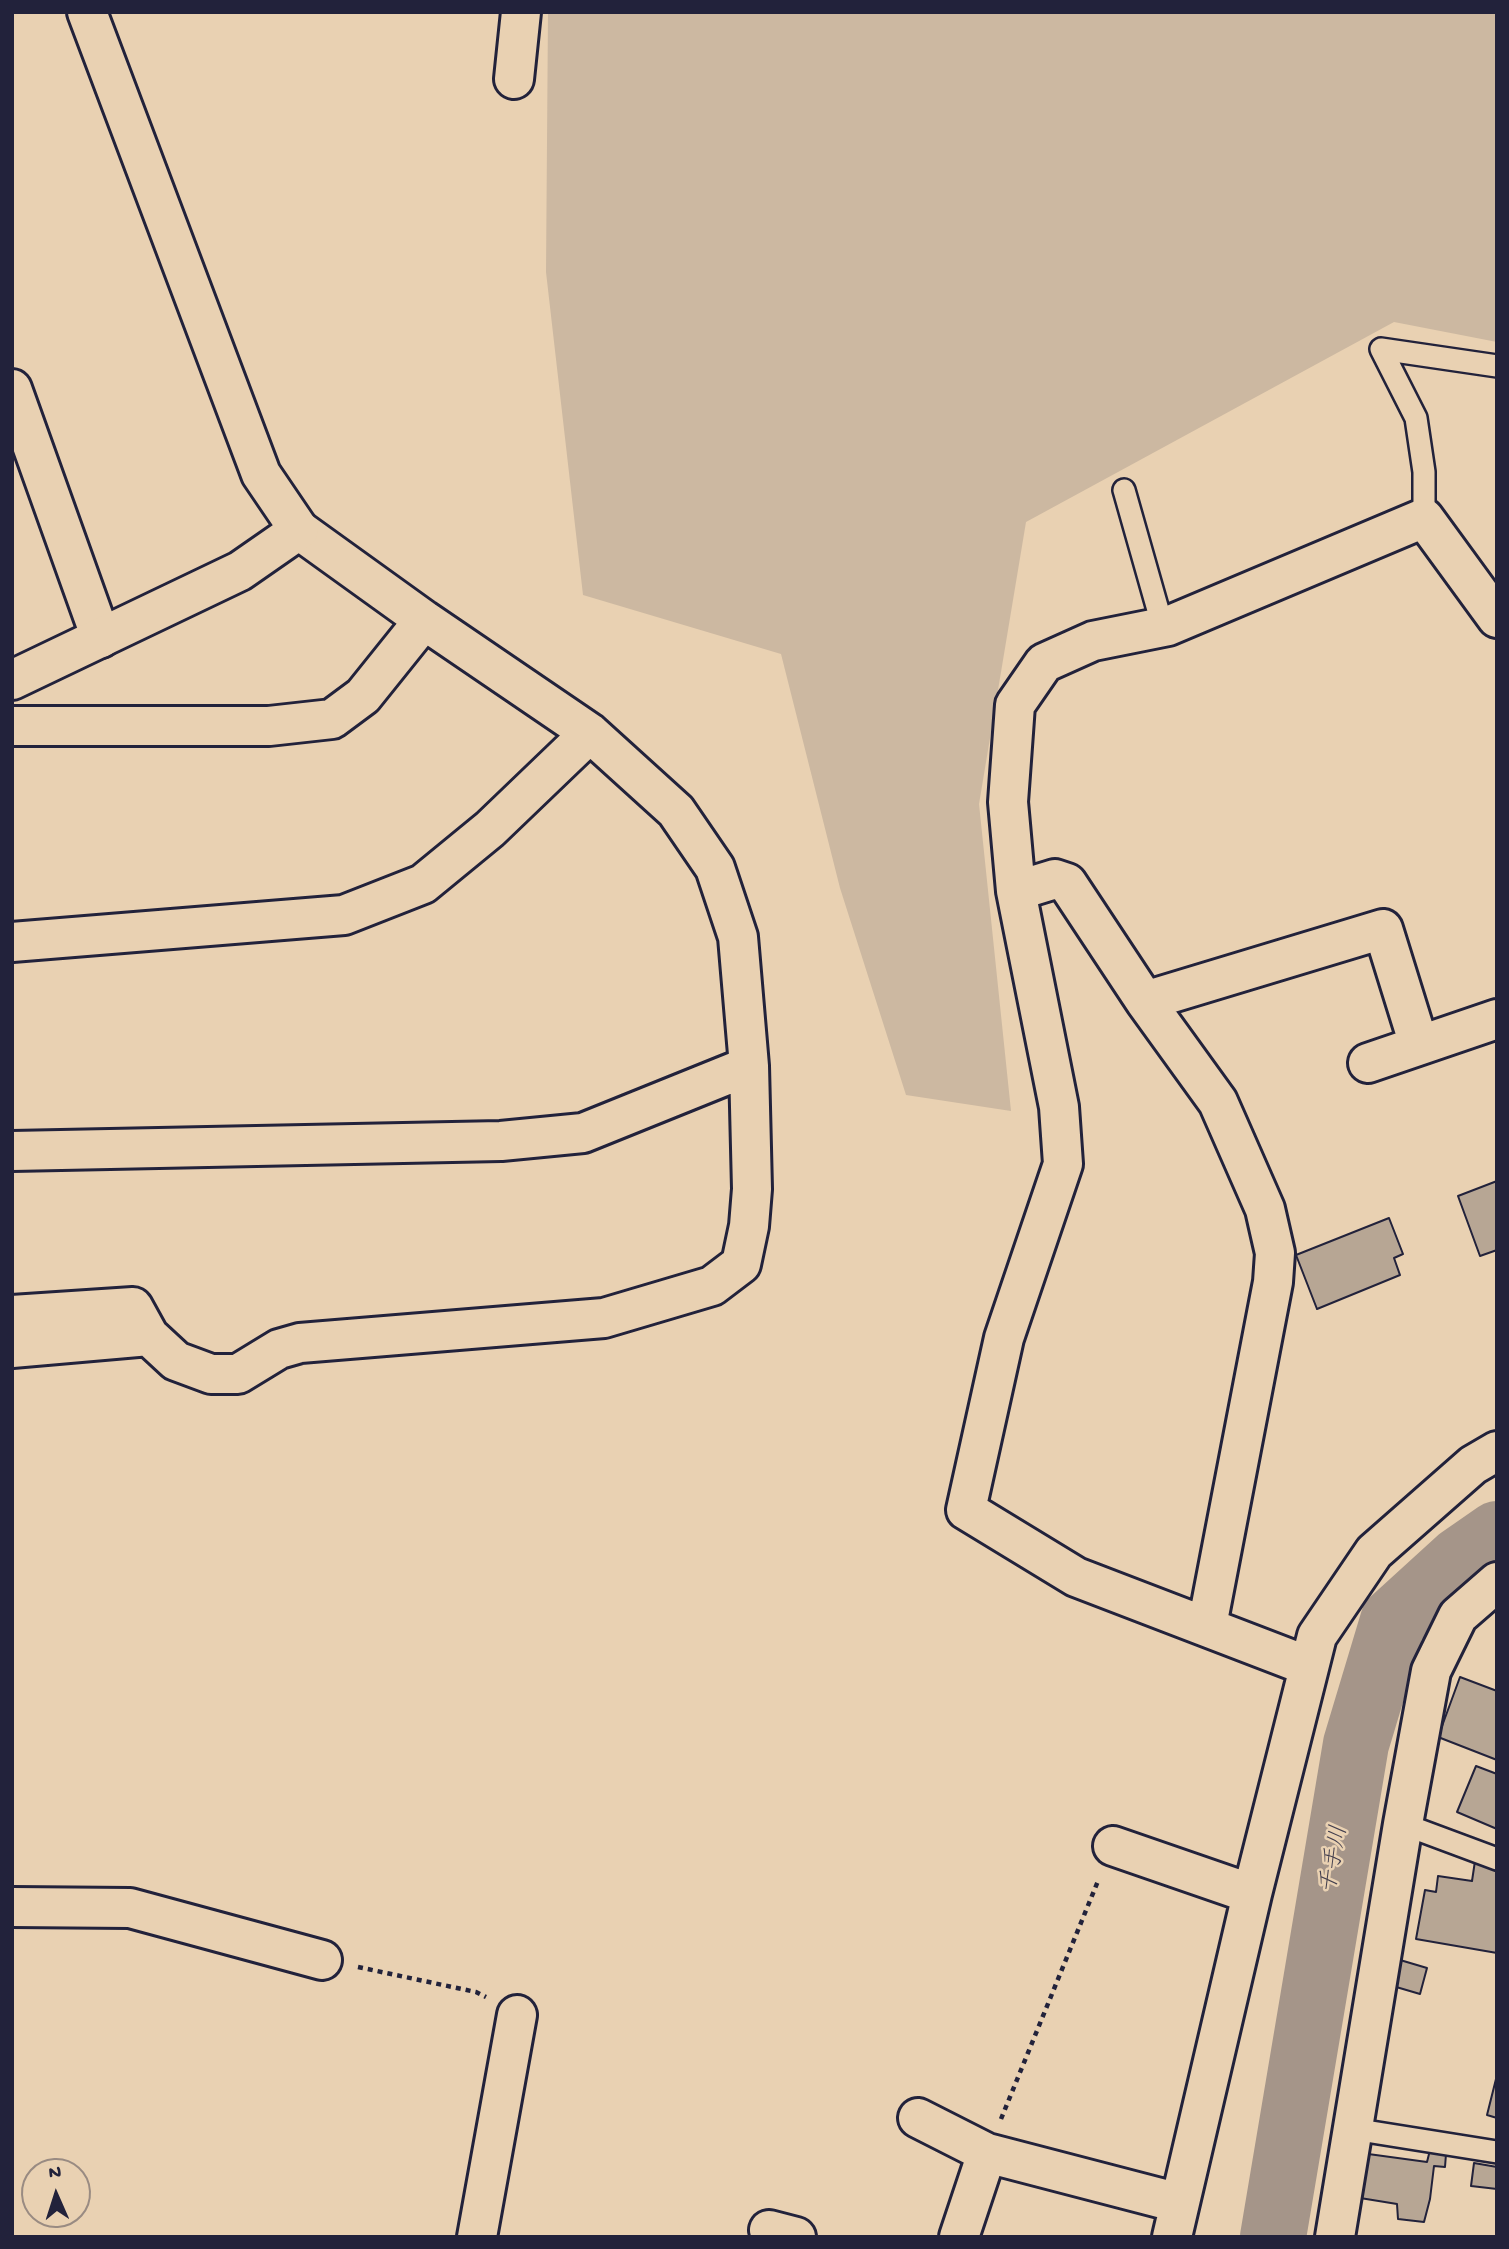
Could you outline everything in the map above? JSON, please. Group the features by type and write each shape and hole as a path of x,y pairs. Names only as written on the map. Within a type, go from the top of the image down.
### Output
{"street":[{"path":"12,1315 133,1307 149,1336 176,1362 211,1374 238,1374 279,1349 300,1343 604,1318 712,1286 741,1264 749,1226 752,1189 749,1066 738,937 715,868 676,811 590,733 424,620 299,530 261,474 87,12"},
{"path":"514,79 521,12"},
{"path":"12,389 101,638"},
{"path":"1308,1666 1076,1577 966,1510 1003,1338 1063,1164 1059,1107 1016,891 1008,802 1015,705 1044,663 1093,641 1168,626 1424,518 1497,618"},
{"path":"12,680 240,571 299,530"},
{"path":"12,726 269,726 332,719 363,696 424,620"},
{"path":"12,942 344,915 423,884 490,829 590,733"},
{"path":"1016,891 1055,880 1067,883 1145,1001 1218,1102 1265,1209 1275,1253 1273,1282 1207,1626"},
{"path":"1145,1001 1383,929 1419,1045"},
{"path":"1368,1063 1497,1019"},
{"path":"12,1151 501,1141 583,1133 749,1066"},
{"path":"12,1348 149,1336"},
{"path":"918,2118 987,2153 1175,2220 1252,1894 1317,1636 1374,1552 1473,1465 1497,1451"},
{"path":"1335,2237 1431,1671 1458,1616 1497,1582"},
{"path":"1113,1846 1252,1894"},
{"path":"12,1907 130,1908 322,1960"},
{"path":"477,2237 517,2015"},
{"path":"960,2237 987,2153"}],"lane":[{"path":"1424,518 1424,472 1416,418 1381,349 1497,366"},
{"path":"1124,490 1160,617 1168,626"},
{"path":"1403,1824 1497,1859"},
{"path":"1353,2129 1497,2152"}],"path":[{"path":"987,2153 1113,1846"},
{"path":"322,1960 476,1992 517,2015"}],"shaded area":[{"path":"548,12 1497,12 1497,342 1394,322 1026,522 979,804 1011,1111 906,1095 840,888 781,654 583,595 546,272"}],"building":[{"path":"1497,1181 1497,1250 1480,1256 1458,1196"},
{"path":"1389,1218 1403,1254 1394,1258 1400,1275 1317,1309 1296,1255"},
{"path":"1460,1677 1497,1691 1497,1760 1438,1737"},
{"path":"1476,1766 1497,1774 1497,1829 1457,1812"},
{"path":"1475,1861 1497,1868 1497,1953 1416,1939 1425,1890 1436,1892 1438,1876 1472,1881"},
{"path":"1390,1957 1427,1968 1420,1994 1386,1984"},
{"path":"1497,2075 1497,2118 1487,2115"},
{"path":"1430,2150 1446,2154 1445,2167 1434,2166 1424,2222 1398,2219 1397,2204 1354,2197 1361,2153 1427,2162"},
{"path":"1474,2163 1497,2167 1497,2189 1471,2186"}],"waterway":[{"name":"千手川","path":"1273,2237 1356,1744 1393,1621 1461,1559 1497,1534"}]}
